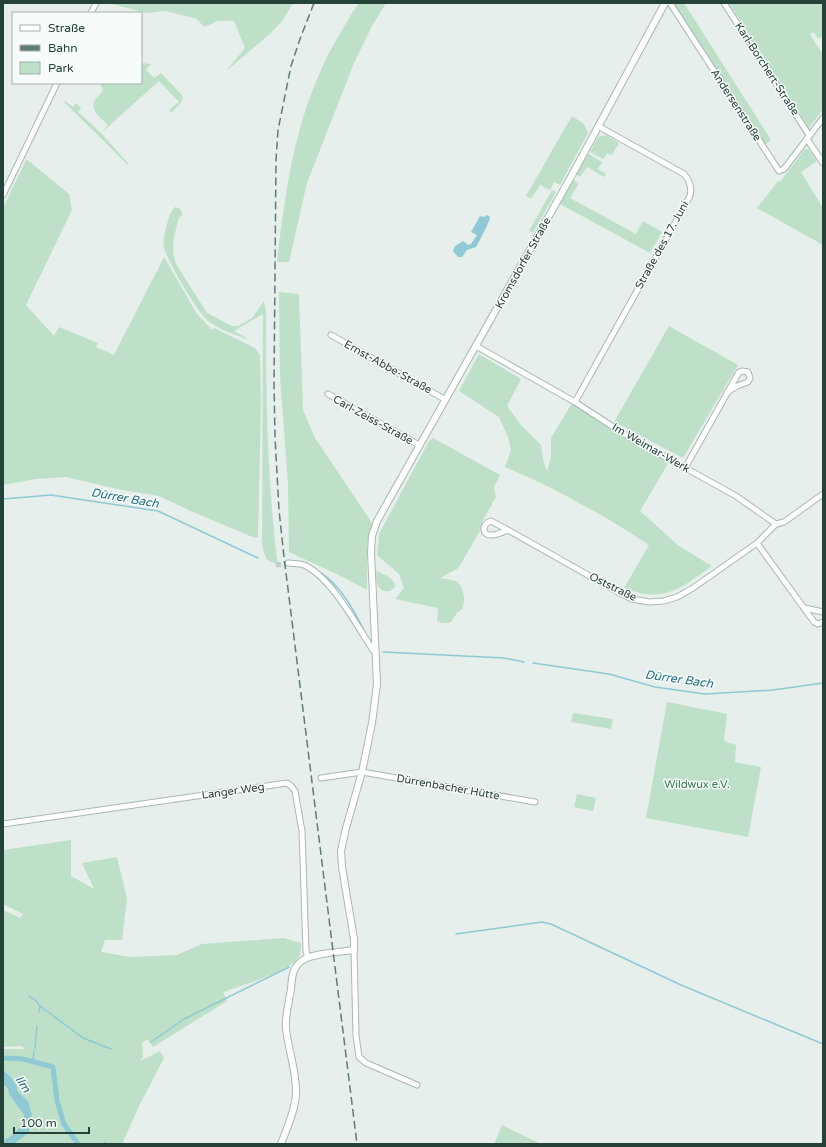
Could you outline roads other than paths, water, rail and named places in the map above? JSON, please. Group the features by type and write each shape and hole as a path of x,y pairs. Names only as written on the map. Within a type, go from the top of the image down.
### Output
{"street":[{"path":"92,12 96,3"},
{"name":"Kromsdorfer Straße","path":"376,652 371,552 372,536 377,521 570,180 665,3"},
{"name":"Andersenstraße","path":"670,3 779,171 784,169 808,137"},
{"name":"Karl-Borchert-Straße","path":"724,3 823,163"},
{"path":"3,195 57,84"},
{"path":"808,137 823,118"},
{"name":"Straße des 17. Juni","path":"575,402 690,196 691,189 688,178 684,174 598,126"},
{"name":"Ernst-Abbe-Straße","path":"331,335 446,400"},
{"name":"Im Weimar-Werk","path":"476,346 575,402 624,434 736,496 776,524"},
{"path":"685,468 727,392 739,372 748,372 750,378 748,382 727,392"},
{"name":"Carl-Zeiss-Straße","path":"328,394 419,445"},
{"path":"776,524 784,522 823,494"},
{"name":"Oststraße","path":"508,530 618,592 632,598 650,602 670,599 688,591 757,543 776,524"},
{"path":"757,543 814,622 818,624 823,622"},
{"path":"288,563 304,565 312,569 325,581 376,652 377,684 372,723 362,772 341,851 342,867 354,939 356,1035 358,1057 366,1063 417,1085"},
{"path":"804,607 823,612"},
{"name":"Dürrenbacher Hütte","path":"321,778 362,772 534,802"},
{"name":"Langer Weg","path":"3,824 287,784 295,791 302,831 306,951 308,958"},
{"path":"282,1144 292,1115 296,1095 286,1028 286,1016 294,970 304,959 323,954 354,950"}],"water":[{"path":"487,215 490,219 476,247 467,250 462,257 458,257 453,251 455,246 463,241 468,245 471,244 477,235 471,232 480,216 484,217"},
{"path":"3,1070 10,1076 17,1086 19,1093 28,1101 32,1115 30,1118 29,1132 14,1144 3,1144 3,1141 19,1128 24,1115 9,1094 8,1089 3,1084"}],"waterway":[{"name":"Dürrer Bach","path":"3,499 51,495 158,511 258,558"},
{"name":"Dürrer Bach","path":"318,571 327,577 342,593 354,611 369,640"},
{"name":"Dürrer Bach","path":"383,652 504,658 524,662"},
{"name":"Dürrer Bach","path":"533,663 609,674 655,687 705,694 773,690 823,683"},
{"path":"456,934 542,922 551,924 681,985 823,1044"},
{"path":"151,1042 184,1019 289,967"},
{"path":"29,996 40,1006"},
{"path":"39,1012 40,1006 83,1038 111,1049"},
{"path":"35,1048 37,1026"},
{"path":"33,1062 34,1051"},
{"path":"3,1058 23,1059 53,1067 57,1101 64,1124 78,1144"}],"tunnel":[{"path":"276,565 288,563"}],"railway":[{"path":"314,3 291,66 278,130 276,160 275,437 279,510 284,557 357,1144"}],"park label":[{"name":"Wildwux e.V.","path":"697,784"}],"water label":[{"name":"Ilm","path":"23,1084"}]}
